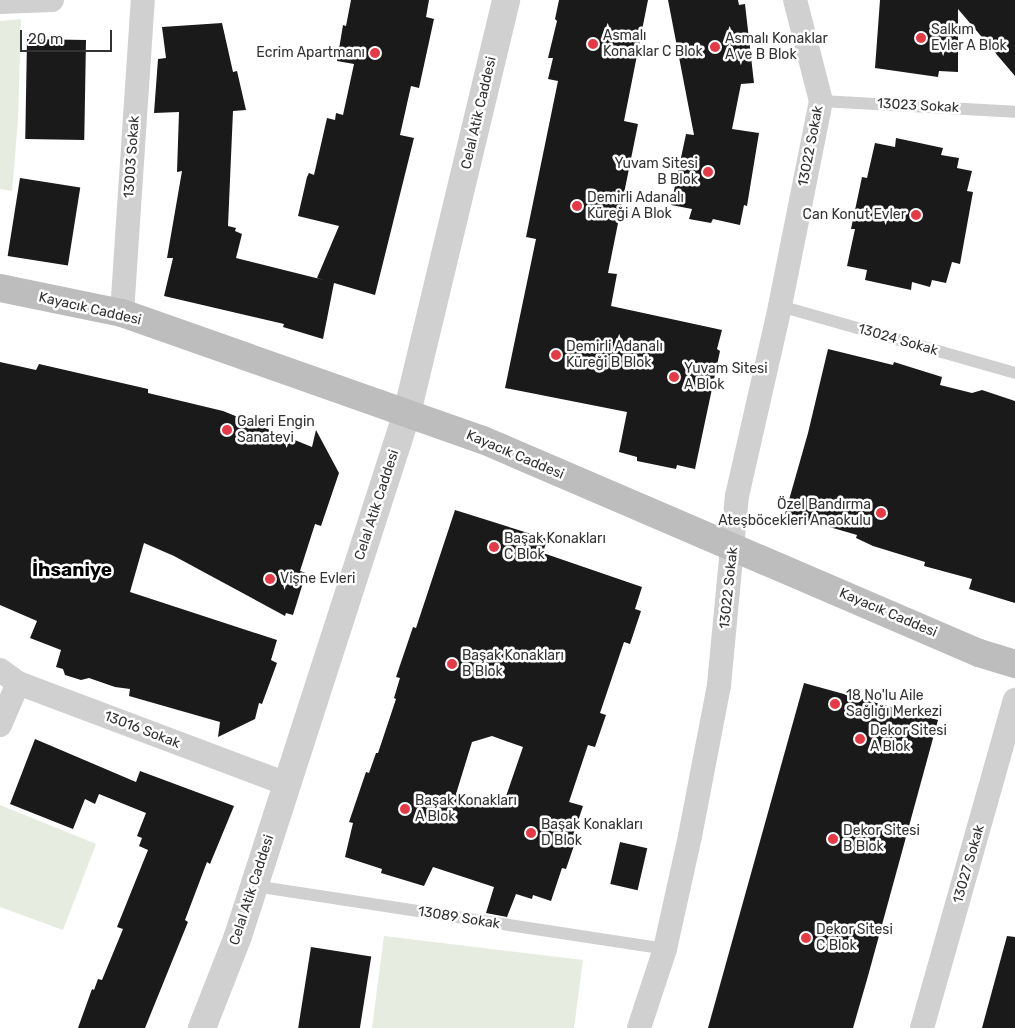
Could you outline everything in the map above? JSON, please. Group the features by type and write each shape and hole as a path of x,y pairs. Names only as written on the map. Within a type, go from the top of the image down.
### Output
{"main road":[{"name":"Kayacık Caddesi","path":"0,288 122,313 483,440 979,653 1015,664"}],"street":[{"path":"0,2 52,0"},
{"name":"13003 Sokak","path":"122,313 143,0"},
{"name":"Celal Atik Caddesi","path":"202,1028 238,936 408,413 506,0"},
{"name":"13022 Sokak","path":"639,1028 664,949 690,836 719,684 737,496 780,306 821,101 796,0"},
{"path":"0,725 9,677"},
{"name":"13016 Sokak","path":"9,677 287,784"},
{"name":"13027 Sokak","path":"922,1028 1015,700"}],"lane":[{"name":"13023 Sokak","path":"821,101 1015,112"},
{"name":"13024 Sokak","path":"780,306 1015,373"},
{"name":"13089 Sokak","path":"254,886 664,949"}],"shaded area":[{"path":"21,19 18,120 12,191 0,189 0,21"},
{"path":"0,805 96,844 63,930 0,907"},
{"path":"384,936 583,960 574,1028 372,1028"}],"building":[{"path":"351,0 429,0 426,17 434,19 419,88 411,86 400,135 414,138 375,295 334,283 323,339 283,327 284,324 164,296 173,258 167,258 182,171 177,172 179,112 154,113 158,59 166,58 162,27 222,23 233,72 237,71 246,110 233,111 228,226 236,228 235,231 242,234 236,258 324,280 317,278 339,226 298,216 307,177 309,173 314,175 327,118 335,120 336,113 343,115 354,64 337,61 343,25 346,26"},
{"path":"559,0 648,0 624,121 638,124 608,273 617,274 611,306 722,330 717,349 720,351 695,469 677,465 676,469 637,461 637,457 619,452 627,412 505,388 536,239 526,237 558,81 548,79 553,58 548,58 557,21 555,19"},
{"path":"668,0 738,0 739,5 745,4 754,83 741,84 732,129 759,133 747,206 744,205 740,225 713,219 711,223 689,219 692,209 671,205 686,134 694,135"},
{"name":"Salkım Evler A Blok","path":"880,0 1015,0 1015,76 958,9 958,72 939,71 938,77 875,68"},
{"path":"27,39 86,40 84,140 25,139"},
{"name":"Can Konut Evler","path":"896,138 943,148 941,155 959,158 957,168 972,171 967,191 973,192 960,264 952,262 946,283 932,280 930,287 912,282 911,290 865,280 867,270 847,266 855,229 851,229 862,177 867,178 875,143 895,147"},
{"path":"20,178 80,188 68,266 8,256"},
{"path":"828,349 893,365 894,362 942,377 940,385 972,393 982,390 1015,401 1015,603 969,589 972,579 924,566 925,562 873,546 856,538 857,535 785,514 808,433"},
{"path":"0,362 36,370 39,364 148,389 148,393 223,411 312,447 316,430 339,473 321,526 315,524 300,571 306,573 293,615 286,613 285,616 174,556 144,543 130,592 277,640 271,660 277,663 262,704 259,703 255,719 218,737 220,722 129,696 130,689 115,687 89,678 81,680 65,675 63,669 56,667 61,650 30,638 37,621 0,605"},
{"path":"455,510 547,539 543,553 642,587 635,609 641,611 630,644 624,642 600,713 606,715 595,747 588,745 569,802 583,806 574,833 578,834 566,869 562,868 551,901 533,895 532,899 516,894 507,917 486,913 494,887 433,867 424,886 381,873 382,869 345,857 353,823 349,822 366,772 369,773 376,753 378,753 396,699 394,698 400,678 396,677 413,627 416,628","holes":["492,736 523,747 502,808 456,794 472,742"]},
{"path":"804,683 938,720 868,976 853,1028 708,1028"},
{"path":"35,739 136,782 140,771 234,806 210,864 207,862 185,920 188,922 145,1028 78,1028 92,989 94,990 98,979 102,980 123,929 117,927 148,850 139,846 142,838 137,836 146,813 99,794 95,804 85,799 73,829 10,804"},
{"path":"620,842 647,848 638,890 610,884"},
{"path":"1007,936 1015,937 1015,1028 982,1028"},
{"path":"311,947 371,957 360,1028 298,1028"}],"place":[{"name":"Salkım Evler A Blok","path":"921,38"},
{"name":"Asmalı Konaklar C Blok","path":"593,44"},
{"name":"Asmalı Konaklar A ve B Blok","path":"715,47"},
{"name":"Ecrim Apartmanı","path":"375,53"},
{"name":"Yuvam Sitesi B Blok","path":"708,172"},
{"name":"Demirli Adanalı Küreği A Blok","path":"577,206"},
{"name":"Can Konut Evler","path":"916,215"},
{"name":"Demirli Adanalı Küreği B Blok","path":"556,355"},
{"name":"Yuvam Sitesi A Blok","path":"674,377"},
{"name":"Galeri Engin Sanatevi","path":"227,430"},
{"name":"Özel Bandırma Ateşböcekleri Anaokulu","path":"881,513"},
{"name":"Başak Konakları C Blok","path":"494,547"},
{"name":"Vişne Evleri","path":"270,579"},
{"name":"Başak Konakları B Blok","path":"452,664"},
{"name":"18 No'lu Aile Sağlığı Merkezi","path":"835,704"},
{"name":"Dekor Sitesi A Blok","path":"860,739"},
{"name":"Başak Konakları A Blok","path":"405,809"},
{"name":"Başak Konakları D Blok","path":"531,833"},
{"name":"Dekor Sitesi B Blok","path":"833,839"},
{"name":"Dekor Sitesi C Blok","path":"806,938"}],"district":[{"name":"İhsaniye","path":"72,570"}]}
